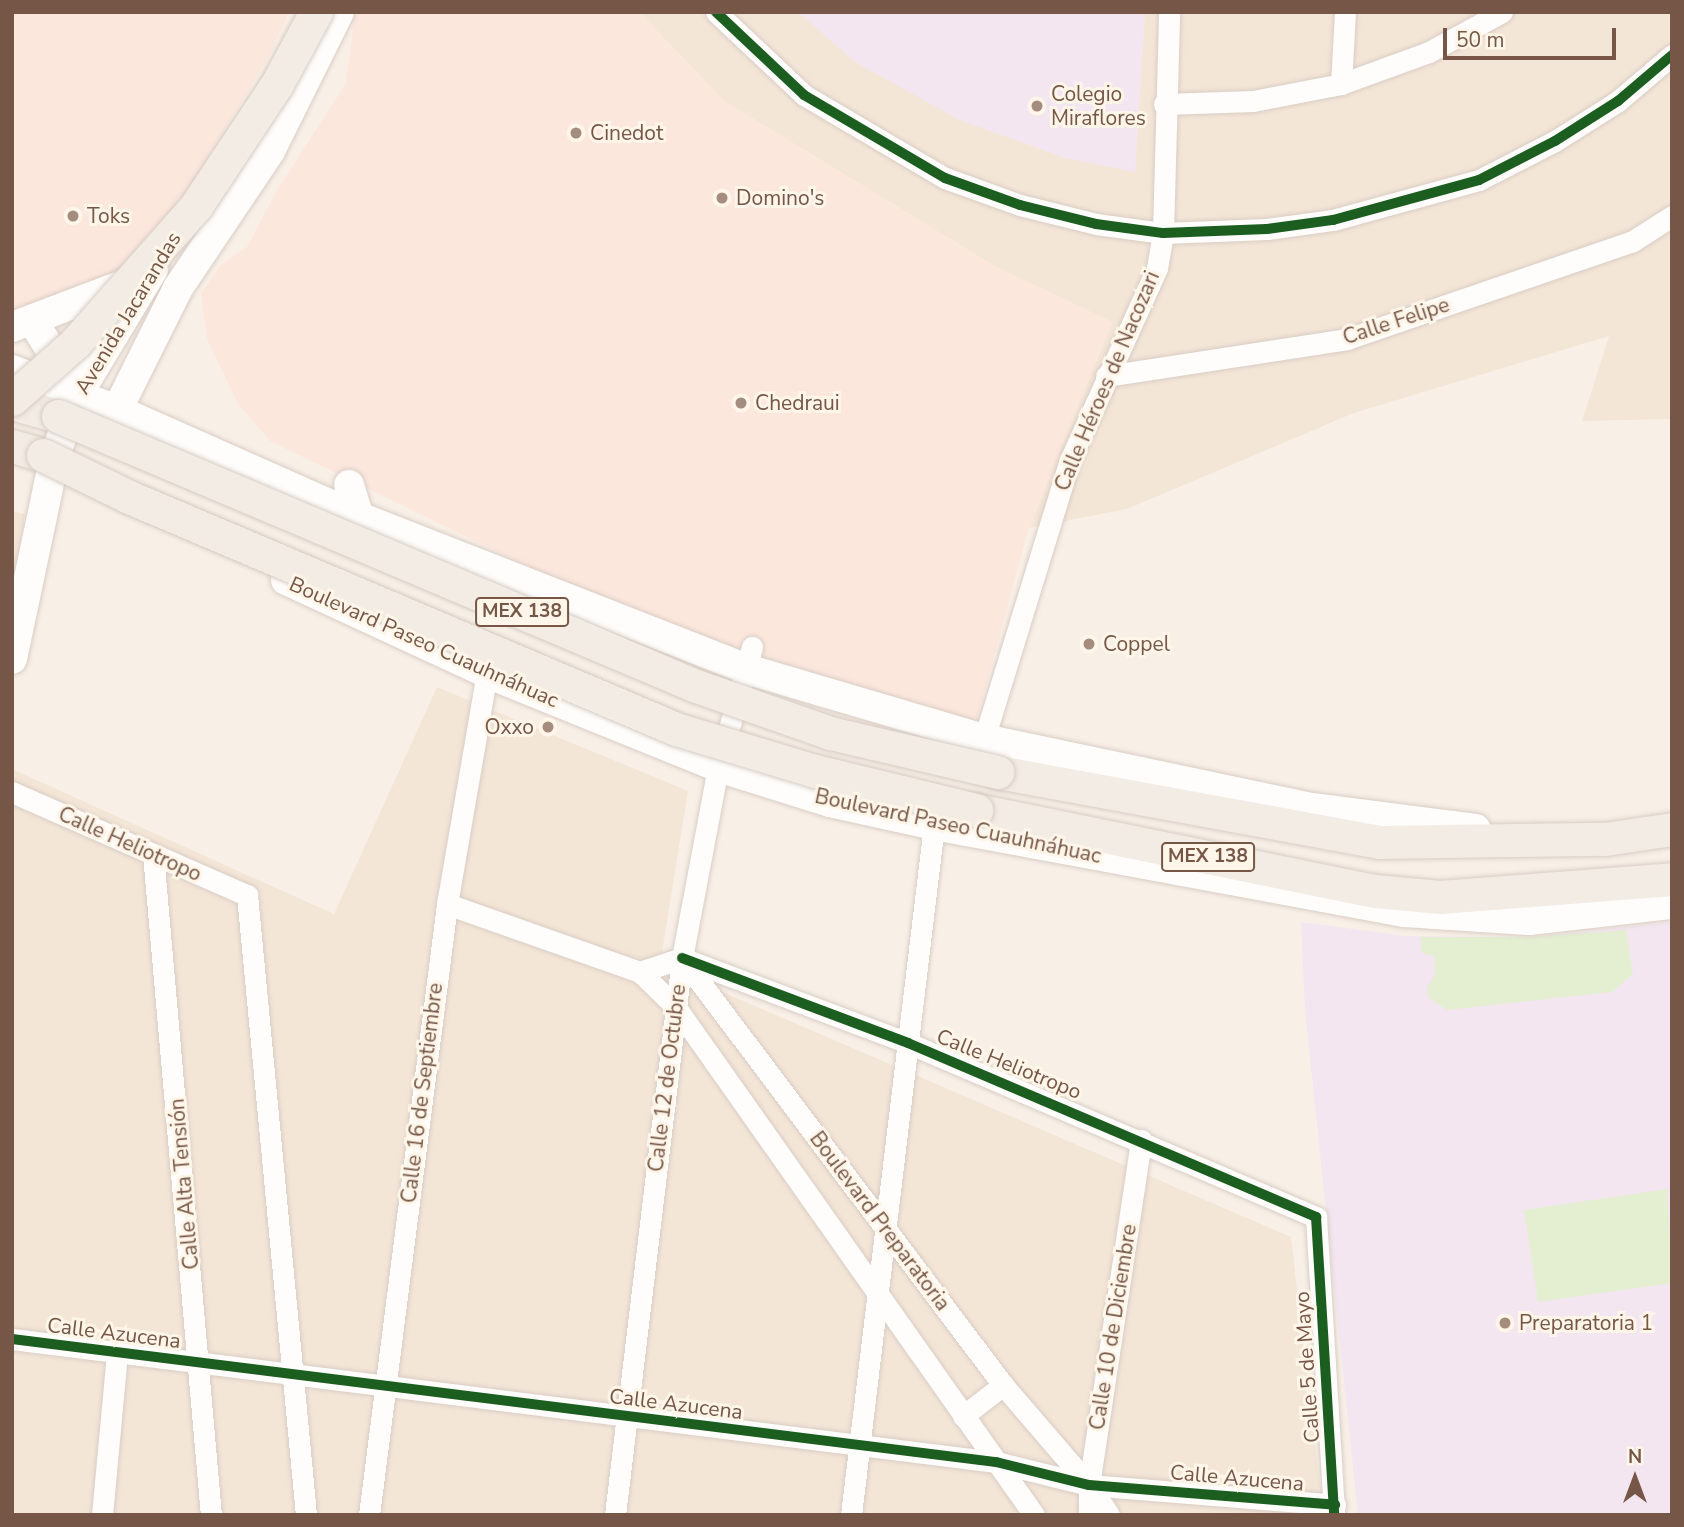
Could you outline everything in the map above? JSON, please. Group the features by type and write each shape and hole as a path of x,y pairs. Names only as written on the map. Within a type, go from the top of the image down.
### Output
{"main road":[{"name":"Avenida Jacarandas","path":"56,462 75,403 150,274 244,124 305,12"},
{"path":"12,401 75,343 196,206 277,84 316,12"},
{"name":"Avenida Jacarandas","path":"56,462 109,417 178,288 275,143 340,12"},
{"path":"244,124 275,143"},
{"path":"75,403 22,323 150,274 178,288"},
{"name":"MEX 138","path":"12,370 75,403 294,488 359,517 749,658 984,739 1312,808 1411,822 1521,833 1672,822"},
{"name":"MEX 138","path":"12,401 58,416 148,453 696,686 830,733 998,772 1380,842 1442,844 1605,839 1672,829"},
{"path":"12,446 56,462 12,659"},
{"name":"Boulevard Paseo Cuauhnáhuac","path":"12,446 43,455 129,497 676,729 815,771 976,810 1375,891 1440,897 1672,879"},
{"name":"Boulevard Paseo Cuauhnáhuac","path":"12,462 56,462 487,673 719,767 830,802 934,825 1404,912 1529,920 1672,904"},
{"path":"349,485 359,517"}],"street":[{"path":"716,12 804,95 945,178 1020,205 1096,225 1163,233 1267,229 1333,219 1479,180 1555,142 1618,101 1672,55"},
{"name":"Calle Héroes de Nacozari","path":"984,739 1048,521 1106,376 1145,303 1163,233 1164,104 1169,12"},
{"path":"1341,84 1345,12"},
{"path":"1164,104 1253,101 1341,84 1429,52 1502,12"},
{"name":"Calle Felipe","path":"1106,376 1347,339 1633,241 1672,216"},
{"name":"Calle 12 de Octubre","path":"615,1515 682,958 719,767 749,658"},
{"name":"Calle 16 de Septiembre","path":"369,1515 447,904 487,673"},
{"name":"Calle Heliotropo","path":"12,792 247,895 291,1373"},
{"path":"851,1515 934,825"},
{"name":"Calle Alta Tensión","path":"153,854 201,1363 211,1515"},
{"name":"Boulevard Preparatoria","path":"447,904 640,972 675,1006 876,1296 1034,1515"},
{"path":"640,972 682,958"},
{"name":"Boulevard Preparatoria","path":"682,958 1003,1385 1089,1485 1109,1515"},
{"name":"Calle Heliotropo","path":"682,958 908,1043 1141,1140 1316,1217"},
{"name":"Calle 10 de Diciembre","path":"1089,1515 1089,1485 1141,1140"},
{"name":"Calle 5 de Mayo","path":"1316,1217 1334,1510"},
{"name":"Calle Azucena","path":"12,1339 626,1418 996,1462 1089,1485 1334,1510"},
{"path":"102,1515 117,1353"},
{"path":"291,1373 306,1515"},
{"path":"963,1416 1003,1385"}],"shaded area":[{"path":"12,12 289,12 269,56 139,270 12,330"},
{"path":"355,12 639,12 724,101 996,267 1112,322 1029,528 976,722 713,657 270,441 238,404 207,339 201,293 221,265 247,247 276,192 346,83"},
{"path":"639,12 1672,12 1672,419 1582,421 1609,336 1354,413 1127,509 1029,528 1112,322 996,267 724,101"},
{"name":"Colegio Miraflores","path":"798,12 1145,12 1135,172 1065,158 960,120 855,62"},
{"path":"12,511 25,514 12,585"},
{"path":"437,687 688,791 660,965 1291,1237 1320,1486 1316,1515 12,1515 12,769 334,914"},
{"name":"Preparatoria 1","path":"1301,922 1405,936 1530,937 1672,922 1672,1515 1358,1515 1305,1010"}],"green space":[{"path":"1626,930 1633,974 1612,992 1447,1010 1428,997 1427,987 1435,975 1434,956 1422,953 1420,937 1530,937"},
{"path":"1667,1189 1672,1283 1538,1302 1524,1210"}],"cycle path":[{"path":"716,12 804,95 945,178 1020,205 1096,224 1163,233 1267,229 1333,220 1479,180 1555,141 1618,101 1672,55"},
{"path":"682,958 908,1043 1316,1217 1334,1514"},
{"path":"12,1339 996,1462 1089,1485 1335,1505"}],"place":[{"name":"Colegio Miraflores","path":"1037,106"},
{"name":"Cinedot","path":"576,133"},
{"name":"Domino's","path":"722,198"},
{"name":"Toks","path":"73,216"},
{"name":"Chedraui","path":"741,403"},
{"name":"Coppel","path":"1089,644"},
{"name":"Oxxo","path":"548,727"},
{"name":"Preparatoria 1","path":"1505,1323"}]}
